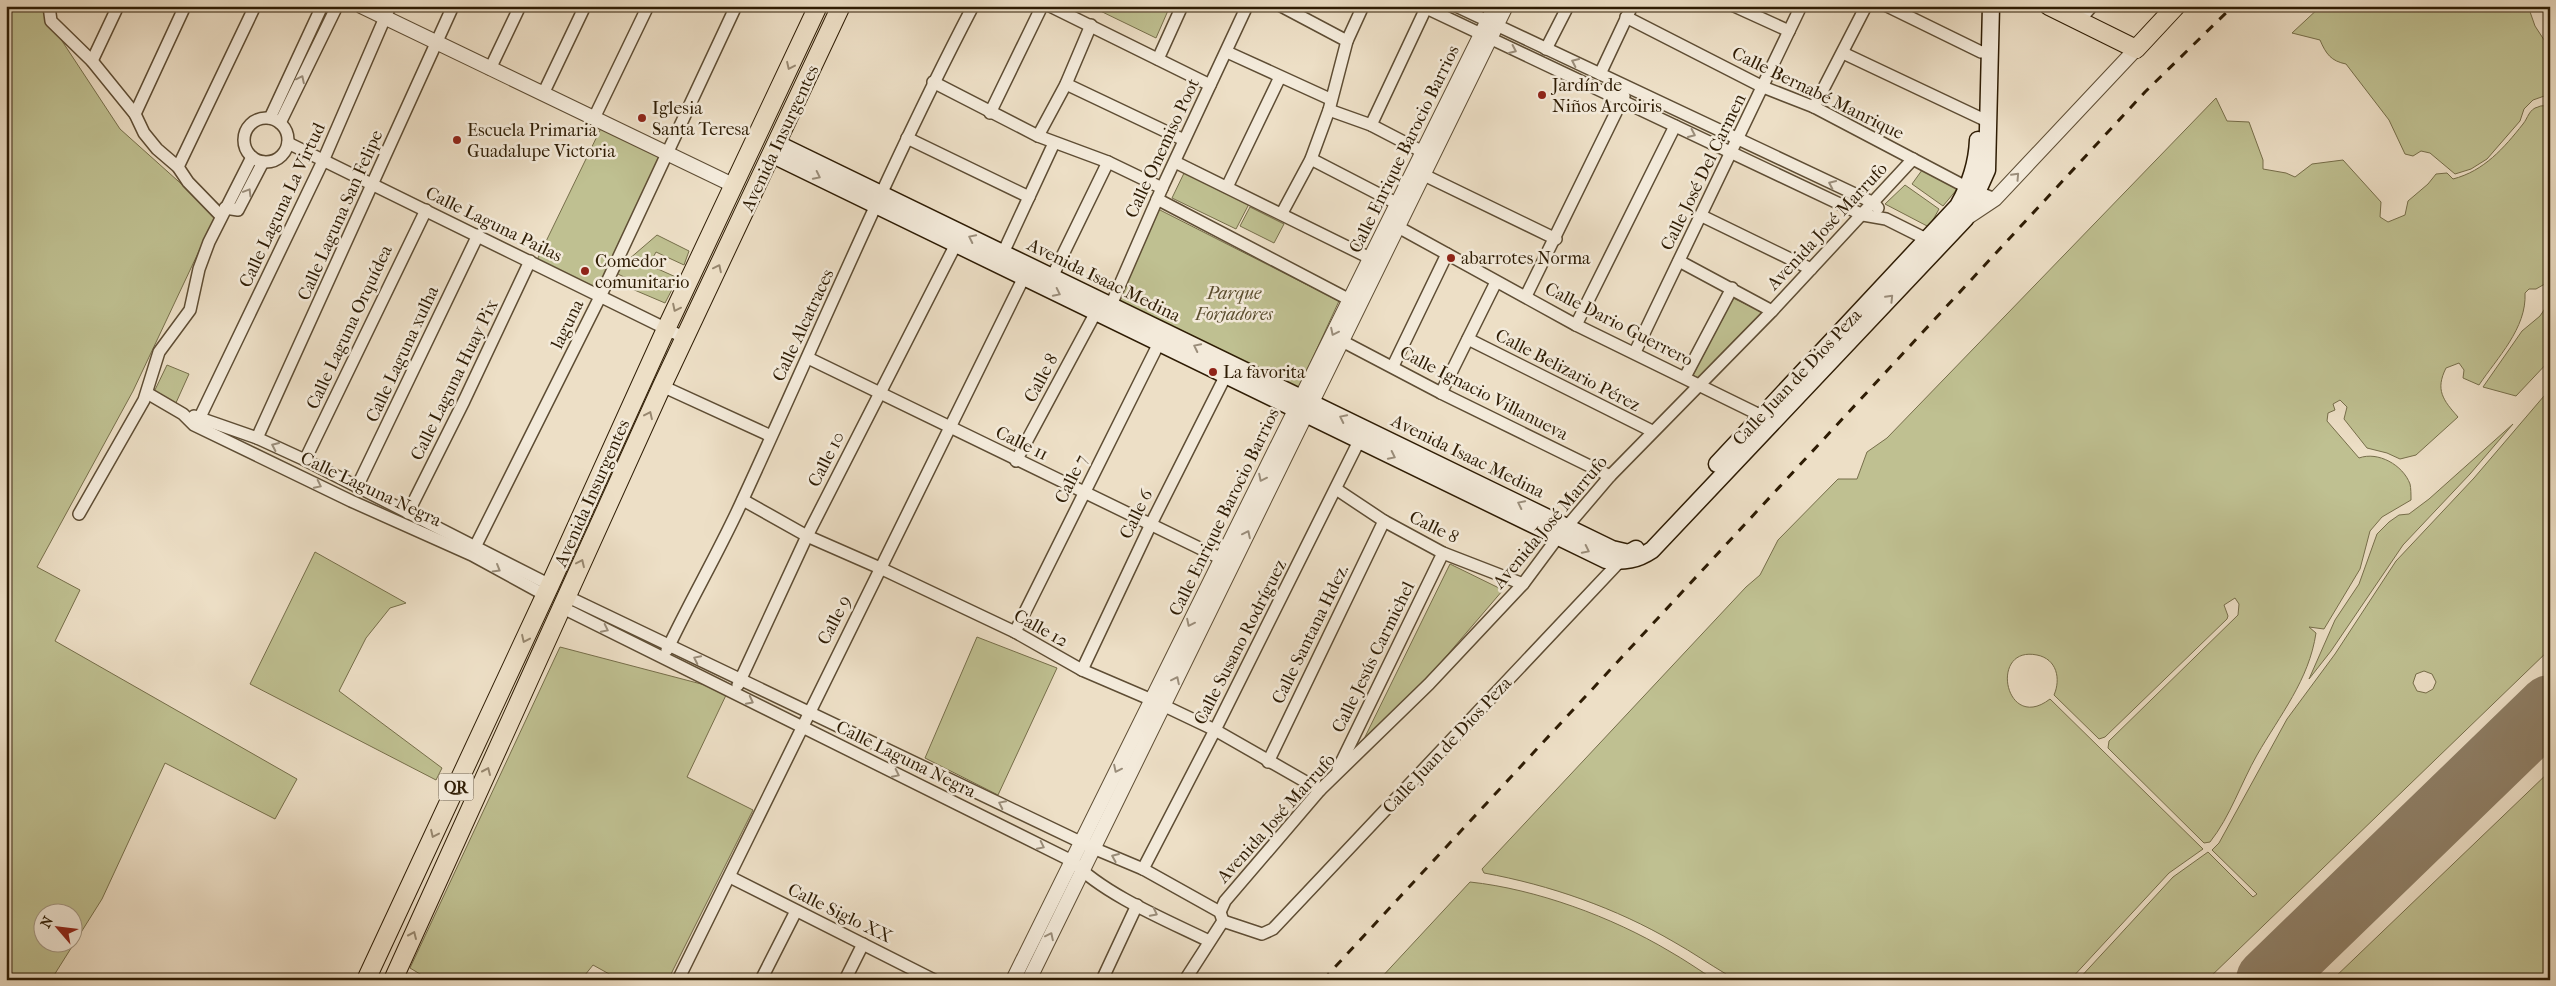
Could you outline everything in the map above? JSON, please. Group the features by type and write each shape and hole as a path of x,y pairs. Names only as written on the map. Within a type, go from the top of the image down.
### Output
{"main road":[{"name":"Avenida Insurgentes","path":"366,980 548,590 666,329 735,186 818,6"},
{"name":"Avenida Insurgentes","path":"393,980 662,386 841,6"},
{"path":"1982,6 1981,52 1984,120"},
{"path":"1974,190 1977,158 1984,120 1991,6"},
{"path":"2049,6 2082,12 2140,46"},
{"name":"Calle Juan de Dios Peza","path":"2140,46 2176,6"},
{"path":"802,42 821,51"},
{"name":"Avenida Isaac Medina","path":"775,149 879,200 1003,253 1052,277 1104,312 1159,343 1226,376 1304,406"},
{"name":"Calle Juan de Dios Peza","path":"1625,557 1638,559 1652,550 1766,418 1933,243 1965,219 1974,190"},
{"name":"Calle Juan de Dios Peza","path":"1933,243 1958,206 1974,190"},
{"name":"Avenida Isaac Medina","path":"879,200 956,244 1304,406 1562,532 1606,560 1625,557"},
{"path":"504,684 522,693"},
{"path":"448,803 469,812"}],"street":[{"path":"92,61 118,6"},
{"path":"135,114 185,6"},
{"path":"178,167 255,6"},
{"path":"275,121 322,6"},
{"path":"275,121 337,6"},
{"path":"361,6 387,12 437,42 735,186"},
{"name":"Calle Laguna San Felipe","path":"257,438 374,184 453,6"},
{"path":"490,68 520,6"},
{"path":"543,94 585,6"},
{"path":"594,118 648,6"},
{"name":"laguna","path":"476,547 600,297 736,6"},
{"name":"Calle Alcatraces","path":"663,658 742,500 933,82 973,6"},
{"path":"990,113 1042,6"},
{"path":"1050,6 1210,85"},
{"path":"1158,59 1182,6"},
{"name":"Calle Onemiso Poot","path":"1104,312 1176,162 1184,140 1247,6"},
{"path":"1281,6 1346,41"},
{"path":"1282,213 1311,159 1330,105 1346,41 1363,6"},
{"path":"1456,6 1874,203 1886,220"},
{"name":"Calle Enrique Barocio Barrios","path":"1029,980 1082,872 1087,845 1304,406 1350,300 1398,227 1424,174 1492,23 1495,6"},
{"name":"Calle Enrique Barocio Barrios","path":"1492,23 1506,6"},
{"path":"1546,49 1568,6"},
{"path":"1600,74 1632,6"},
{"name":"Calle José Del Carmen","path":"1635,352 1702,216 1730,152 1801,6"},
{"path":"1814,107 1866,6"},
{"path":"1887,6 1981,52"},
{"path":"49,7 51,21 92,61 135,114 144,133 157,149 178,167 188,182 223,212 238,210 263,162"},
{"path":"1371,124 1424,7 1863,215 1886,220 1933,243"},
{"path":"1735,7 1789,31"},
{"name":"Calle Laguna La Virtud","path":"200,417 323,162 387,12"},
{"name":"Calle Bernabé Manrique","path":"1626,17 1763,86 1814,107 1974,190 1995,198"},
{"path":"1038,136 1066,84 1091,26"},
{"name":"Calle Enrique Barocio Barrios","path":"1158,702 1222,559 1304,406 1342,341 1398,204 1423,152 1486,37"},
{"name":"Calle Juan de Dios Peza","path":"1965,219 1995,198 2140,46"},
{"path":"1227,52 1280,77 1330,105 1371,124 1423,152"},
{"path":"1843,53 1984,120"},
{"path":"1227,187 1280,77"},
{"path":"933,82 1038,136 1108,162 1162,188"},
{"path":"1066,84 1184,140"},
{"path":"1526,296 1556,239 1628,88"},
{"path":"260,119 275,121 285,129 288,144 279,158 263,162 252,157 246,149 244,140 246,131 252,123 260,119"},
{"path":"1576,325 1675,126"},
{"path":"907,138 1029,197"},
{"path":"1003,253 1054,143"},
{"name":"Calle Laguna Pailas","path":"288,144 323,162 374,184 685,338"},
{"path":"78,514 147,393 159,352 190,310 199,269 223,212 252,157"},
{"path":"1311,159 1398,204"},
{"name":"Avenida José Marrufo","path":"1221,917 1225,901 1320,790 1429,684 1523,584 1562,532 1610,476 1863,215 1913,159"},
{"path":"1052,277 1108,162"},
{"path":"1176,162 1282,213 1375,261"},
{"path":"1424,174 1556,239"},
{"path":"1158,199 1350,300"},
{"name":"Calle Laguna Orquídea","path":"305,460 426,210"},
{"path":"1702,216 1811,269"},
{"name":"Calle Dario Guerrero","path":"1398,227 1576,325 1635,352 1766,418"},
{"name":"Calle Laguna xulha","path":"357,488 478,235"},
{"name":"Calle 10","path":"733,693 807,536 956,244"},
{"path":"1393,366 1447,254"},
{"name":"Calle Laguna Huay Pix","path":"408,513 464,401 530,261"},
{"path":"1679,261 1772,310"},
{"name":"Calle 9","path":"678,980 730,877 808,712 1024,277"},
{"path":"1441,393 1496,282"},
{"path":"1685,377 1732,288"},
{"name":"Calle 8","path":"1016,461 1104,312"},
{"name":"Calle Belizario Pérez","path":"1468,339 1652,431"},
{"name":"Calle Ignacio Villanueva","path":"1342,341 1393,366 1441,393 1610,476"},
{"name":"Calle 7","path":"1015,632 1159,343"},
{"name":"Calle 11","path":"808,358 1016,461 1222,559"},
{"name":"Calle 6","path":"1082,670 1151,524 1226,376"},
{"path":"662,386 771,436"},
{"name":"Calle Laguna Negra","path":"147,393 183,414 194,425 351,501 548,590"},
{"name":"Calle Laguna Negra","path":"183,414 200,417 257,438 305,460 476,547 548,590"},
{"name":"Calle Susano Rodríguez","path":"1143,869 1216,730 1362,435"},
{"name":"Calle 8","path":"1336,489 1384,521 1443,552 1523,584"},
{"name":"Calle 12","path":"742,500 807,536 880,568 1015,632 1082,670 1158,702 1216,730 1268,762 1320,790"},
{"name":"Calle Santana Hdez.","path":"1268,762 1384,521"},
{"name":"Calle Jesús Carmichel","path":"1334,776 1443,552"},
{"name":"Calle Juan de Dios Peza","path":"1273,929 1625,557"},
{"name":"Calle Laguna Negra","path":"564,601 669,645 1087,845 1143,869 1221,917 1262,934 1273,929"},
{"name":"Calle Laguna Negra","path":"564,601 663,658 1072,861 1082,872 1137,905 1209,941"},
{"path":"915,783 923,767"},
{"name":"Calle Enrique Barocio Barrios","path":"1013,980 1072,861 1087,845"},
{"name":"Calle Siglo XX","path":"730,877 929,979"},
{"path":"1102,980 1137,905"},
{"path":"761,980 796,911"},
{"path":"1185,980 1221,917"},
{"path":"845,980 863,944"}],"green space":[{"path":"6,6 39,6 120,129 216,215 133,391 37,567 80,590 55,641 297,779 275,819 165,763 102,899 82,931 82,904 32,904 32,954 67,954 51,980 6,980"},
{"path":"1090,6 1170,6 1156,38"},
{"path":"2321,6 2528,6 2535,26 2550,49 2550,94 2533,100 2524,109 2520,121 2487,159 2471,169 2455,174 2430,153 2421,151 2413,156 2405,154 2389,120 2346,64 2336,61 2330,56 2320,40 2292,33"},
{"path":"2216,98 2227,121 2249,122 2263,160 2263,169 2286,173 2295,177 2312,164 2343,160 2381,202 2380,217 2388,222 2405,215 2408,201 2428,184 2436,174 2447,173 2453,179 2474,170 2501,150 2535,108 2550,106 2550,281 2536,289 2529,289 2525,293 2521,318 2510,342 2479,385 2463,378 2464,370 2459,363 2446,368 2441,383 2442,394 2458,417 2416,455 2400,459 2387,453 2367,448 2344,419 2347,407 2340,400 2333,404 2335,410 2328,413 2327,421 2359,458 2374,456 2382,458 2402,471 2410,484 2411,500 2382,517 2370,531 2360,569 2324,629 2309,627 2316,633 2307,666 2300,682 2293,697 2251,766 2224,822 2210,842 2204,843 2108,748 2109,741 2238,615 2239,604 2235,598 2224,605 2228,616 2227,619 2105,737 2099,739 2054,695 2057,676 2053,665 2049,661 2037,655 2022,655 2012,663 2008,674 2008,686 2013,698 2022,705 2035,707 2050,699 2203,849 2169,873 2070,980 1730,980 1726,974 1681,946 1606,908 1558,891 1484,873 1482,869 1746,587 1760,575 1778,540 1838,479 1857,479 1867,452 1887,438"},
{"path":"602,126 661,153 599,294 536,262"},
{"path":"1925,166 1958,188 1943,206 1912,184"},
{"path":"1186,169 1250,202 1236,229 1172,198"},
{"path":"1905,185 1939,209 1929,227 1885,204"},
{"path":"1250,207 1284,224 1274,243 1240,226"},
{"name":"Parque Forjadores","path":"1158,209 1339,301 1297,392 1116,299"},
{"path":"657,235 689,251 684,265 656,252 649,265 678,278 665,303 625,286 628,279 614,272"},
{"path":"1733,298 1762,312 1698,378 1693,375"},
{"path":"2550,301 2550,360 2516,396 2483,387 2522,331 2540,316"},
{"path":"167,365 189,374 175,405 153,394"},
{"path":"2550,389 2550,649 2207,980 2078,980 2173,877 2208,852 2253,897 2257,894 2212,850 2219,843 2287,719 2335,654 2396,561 2474,478","holes":["2424,671 2432,674 2436,682 2433,689 2426,693 2417,691 2413,683 2416,674"]},
{"path":"2513,424 2470,474 2403,545 2331,651 2309,679 2335,620 2359,584 2377,534 2399,515 2409,514 2429,499"},
{"path":"315,552 406,603 390,608 366,638 339,691 442,768 436,780 250,684"},
{"path":"1450,564 1503,590 1425,681 1364,739"},
{"path":"977,637 1057,668 998,795 925,758"},
{"path":"560,647 728,691 687,777 753,810 668,980 620,980 593,965 581,980 430,980 410,968"},
{"path":"2550,771 2550,980 2332,980"},
{"path":"1470,882 1521,891 1573,906 1598,916 1647,939 1715,980 1379,980"}],"runway":[{"path":"2268,980 2550,707"}],"railway":[{"path":"1323,980 2145,92 2233,6"}],"place":[{"name":"Jardín de Niños Arcoiris","path":"1542,95"},
{"name":"Iglesia Santa Teresa","path":"642,118"},
{"name":"Escuela Primaria Guadalupe Victoria","path":"457,140"},
{"name":"abarrotes Norma","path":"1451,258"},
{"name":"Comedor comunitario","path":"585,271"},
{"name":"La favorita","path":"1213,372"}]}
